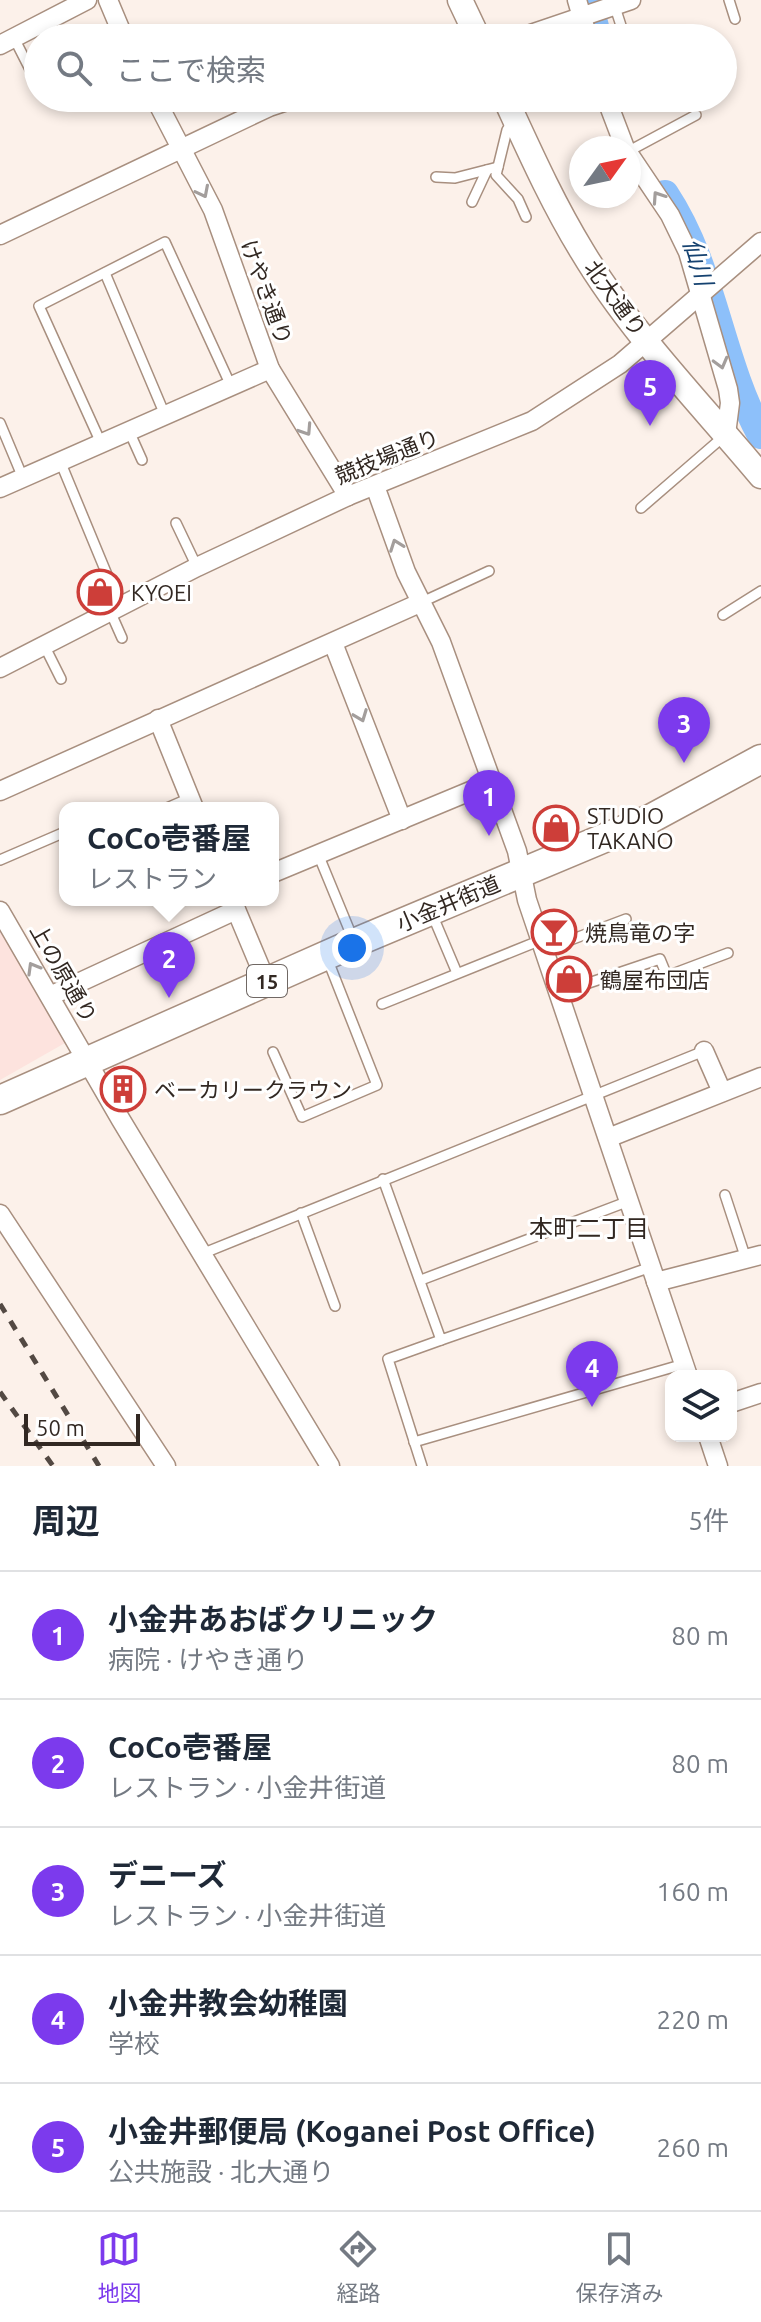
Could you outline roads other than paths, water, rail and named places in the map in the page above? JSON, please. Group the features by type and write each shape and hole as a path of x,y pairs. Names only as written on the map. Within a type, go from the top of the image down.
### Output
{"main road":[{"name":"小金井街道","path":"0,1100 86,1059 325,955 652,818 761,759"}],"street":[{"path":"40,24 87,0"},
{"path":"108,0 118,24"},
{"path":"460,0 471,24"},
{"path":"557,24 598,9"},
{"name":"けやき通り","path":"162,112 213,210 270,369 348,496"},
{"path":"0,235 258,112"},
{"name":"北大通り","path":"512,112 582,252 647,342 761,476"},
{"path":"613,112 625,136"},
{"path":"641,166 708,288 730,403 726,434"},
{"name":"競技場通り","path":"0,668 197,567 348,496 517,429 593,384 647,342 761,242"},
{"path":"0,488 270,369"},
{"path":"375,486 406,572 441,642 492,782 522,871 527,900 686,1370"},
{"path":"0,791 422,602"},
{"path":"333,643 402,820"},
{"path":"158,719 192,802"},
{"path":"279,870 492,782"},
{"path":"50,996 232,906"},
{"path":"234,906 266,981"},
{"name":"上の原通り","path":"0,911 330,1466"},
{"path":"704,1051 722,1092"},
{"path":"608,1138 673,1115 761,1077"},
{"path":"0,1214 166,1466"},
{"path":"654,1274 754,1257"},
{"path":"737,1401 761,1393"},
{"path":"710,1442 718,1466"}],"lane":[{"path":"729,0 735,19"},
{"path":"598,9 612,24"},
{"path":"7,41 24,65"},
{"path":"472,202 493,169 507,130 509,112"},
{"path":"641,144 696,115"},
{"path":"436,177 455,178 493,169"},
{"path":"493,169 518,199 526,217"},
{"path":"101,443 39,306 165,242 231,386"},
{"path":"105,273 165,415"},
{"path":"0,423 23,478"},
{"path":"129,431 142,460"},
{"path":"641,508 726,434"},
{"path":"60,461 115,609 122,638"},
{"path":"176,523 197,567"},
{"path":"422,602 489,571"},
{"path":"723,615 761,591"},
{"path":"44,645 61,679"},
{"path":"0,860 59,835"},
{"path":"318,854 354,943"},
{"path":"430,910 457,973"},
{"path":"382,1004 457,973 626,919"},
{"path":"559,993 660,959 667,976 728,953"},
{"path":"273,1052 302,1117 377,1085 325,955"},
{"path":"204,1253 592,1093 704,1051"},
{"path":"383,1179 441,1340"},
{"path":"725,1195 754,1257"},
{"path":"421,1280 629,1201"},
{"path":"301,1213 335,1306"},
{"path":"422,1466 388,1359 654,1274"},
{"path":"414,1442 665,1376"}],"waterway":[{"name":"仙川","path":"588,0 594,24"},
{"name":"仙川","path":"665,194 695,252 735,375 761,435"}],"railway":[{"path":"0,1304 99,1466"},
{"path":"0,1392 53,1466"}],"place":[{"name":"小金井郵便局 (Koganei Post Office)","path":"650,426"},
{"name":"KYOEI","path":"100,592"},
{"name":"デニーズ","path":"684,763"},
{"name":"STUDIO TAKANO","path":"556,828"},
{"name":"小金井あおばクリニック","path":"489,836"},
{"name":"焼鳥竜の字","path":"554,932"},
{"name":"鶴屋布団店","path":"569,979"},
{"name":"CoCo壱番屋","path":"169,998"},
{"name":"ベーカリークラウン","path":"123,1089"},
{"name":"小金井教会幼稚園","path":"592,1407"}],"district":[{"name":"本町二丁目","path":"589,1228"}]}
